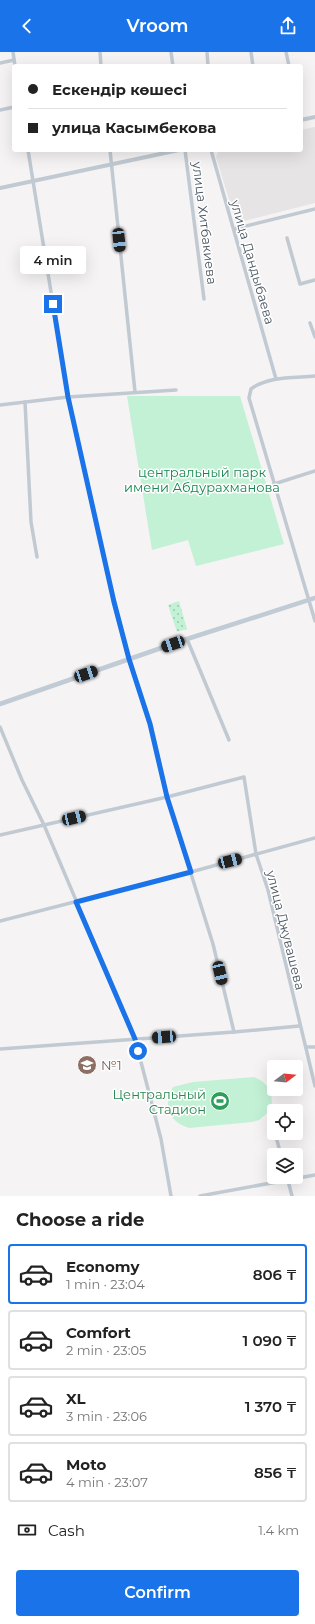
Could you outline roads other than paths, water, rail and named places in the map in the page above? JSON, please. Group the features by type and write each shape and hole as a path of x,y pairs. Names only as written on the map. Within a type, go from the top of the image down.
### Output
{"main road":[{"path":"0,704 187,639 315,598"}],"street":[{"path":"13,52 15,64"},
{"path":"100,52 101,64"},
{"path":"170,52 173,64"},
{"path":"207,52 208,64"},
{"path":"251,52 253,64"},
{"path":"286,52 288,64"},
{"path":"0,63 14,60"},
{"path":"0,110 12,107"},
{"path":"303,120 315,117"},
{"path":"28,152 68,397 114,602 129,659 150,724 167,797 213,944 234,1032"},
{"path":"110,152 135,392"},
{"path":"0,188 169,152"},
{"name":"улица Хитбакиева","path":"185,152 204,299"},
{"name":"улица Дандыбаева","path":"212,152 276,379"},
{"path":"234,229 315,209"},
{"path":"287,238 300,284 315,280"},
{"path":"310,323 315,337"},
{"path":"315,376 276,379 258,383 251,389 249,398 315,621"},
{"path":"0,405 68,397 176,390"},
{"path":"26,402 27,455 31,522 37,556"},
{"path":"274,484 315,471"},
{"path":"187,639 229,740"},
{"path":"0,727 22,780 44,825 135,1039 161,1140 171,1196"},
{"name":"улица Джувашева","path":"167,797 244,777 256,854 268,890 299,1026 306,1047 315,1086"},
{"path":"0,835 167,797"},
{"path":"0,921 191,872 315,838"},
{"path":"0,1049 299,1026"},
{"path":"306,1047 315,1047"},
{"path":"303,1177 315,1175"},
{"path":"200,1196 267,1183"},
{"path":"289,1184 292,1196"}],"place":[{"name":"№1","path":"87,1065"},
{"name":"Центральный Стадион","path":"220,1101"}],"park label":[{"name":"центральный парк имени Абдурахманова","path":"202,480"}]}
